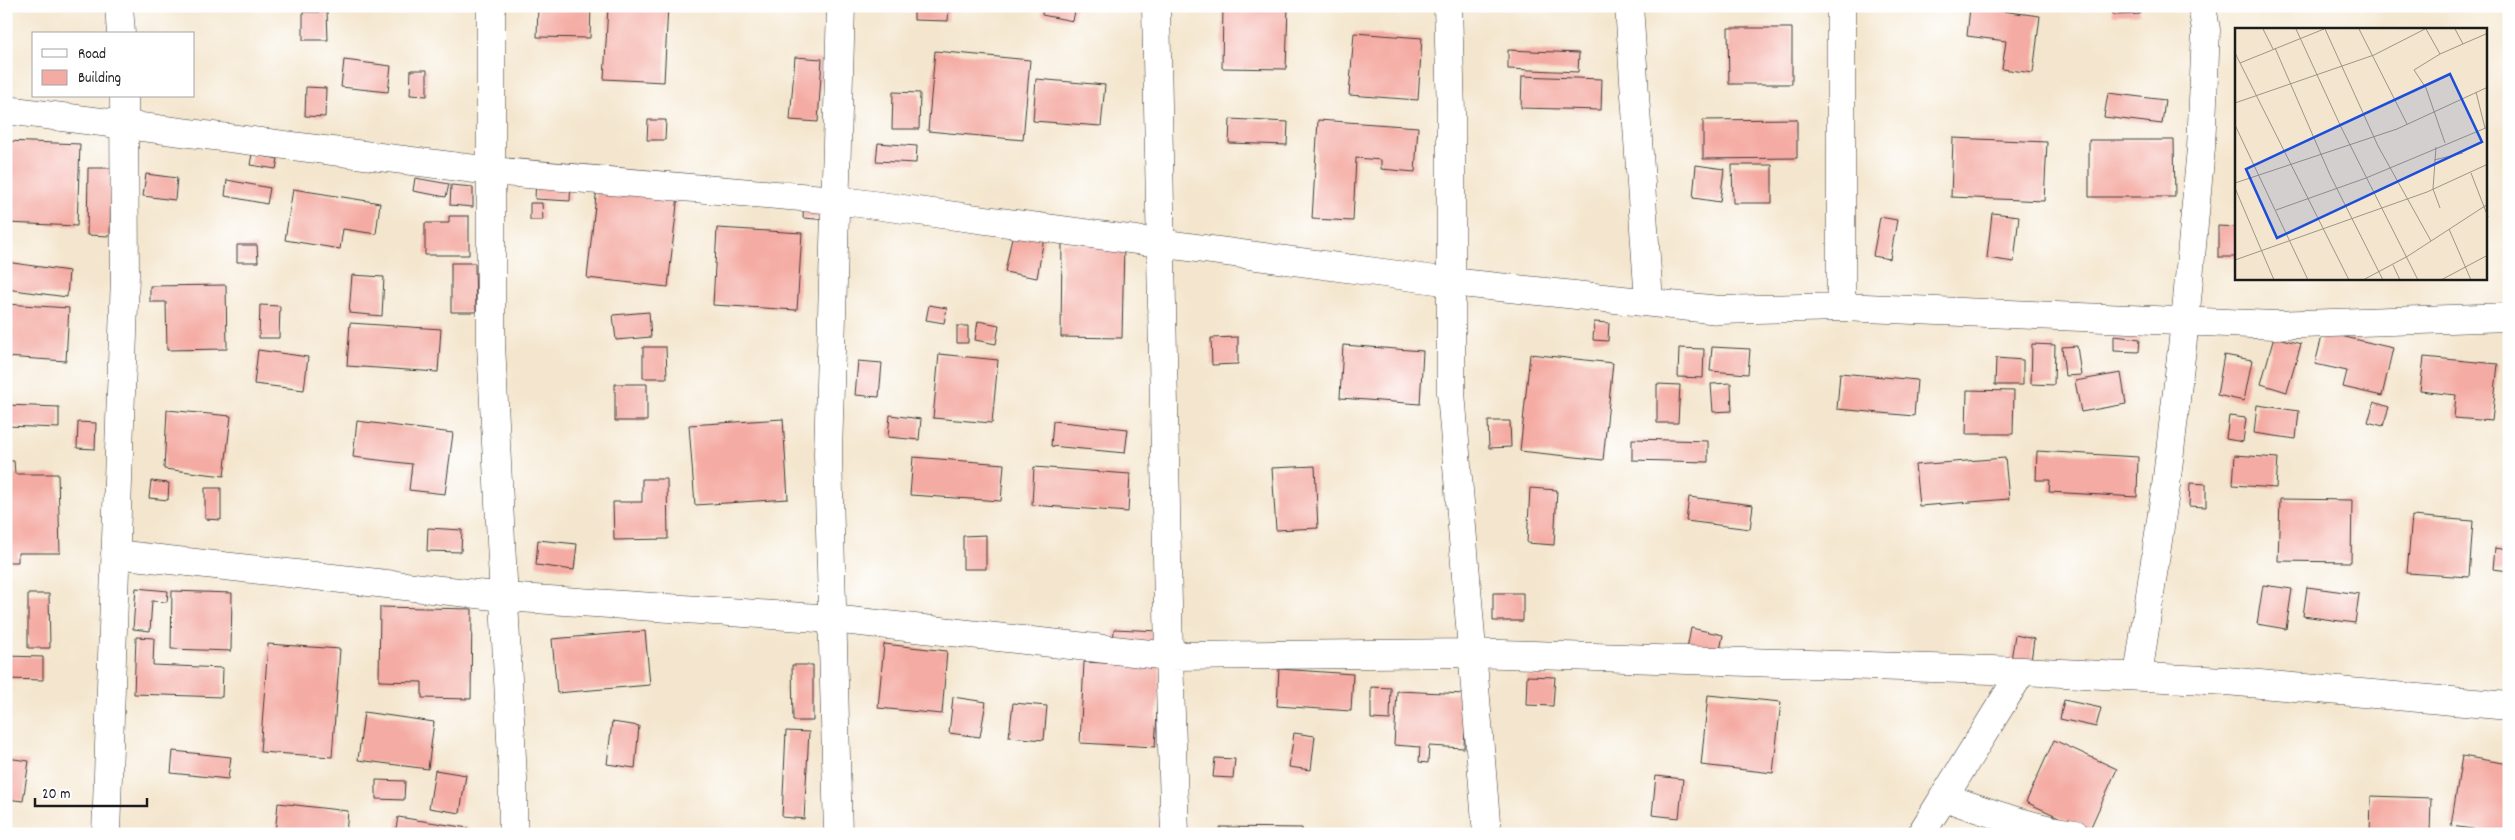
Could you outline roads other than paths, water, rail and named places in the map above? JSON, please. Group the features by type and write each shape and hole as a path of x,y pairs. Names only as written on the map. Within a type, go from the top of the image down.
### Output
{"street":[{"path":"120,6 121,32"},
{"path":"491,6 491,344 513,778 513,834"},
{"path":"838,834 828,454 841,6"},
{"path":"1156,6 1169,656 1175,834"},
{"path":"1448,6 1451,282 1450,392 1487,834"},
{"path":"1629,6 1648,302"},
{"path":"1841,6 1841,307"},
{"path":"2138,676 2166,486 2185,322 2201,148 2206,30 2202,6"},
{"path":"106,834 125,274 126,126 124,98"},
{"path":"6,110 491,171 836,200 1451,282 1719,310 1841,307 2275,325 2509,317"},
{"path":"115,554 504,597 833,619 1169,656 1473,653 2022,671 2138,676 2509,706"},
{"path":"1921,834 2022,671"},
{"path":"1943,797 2059,832 2076,834"}]}
